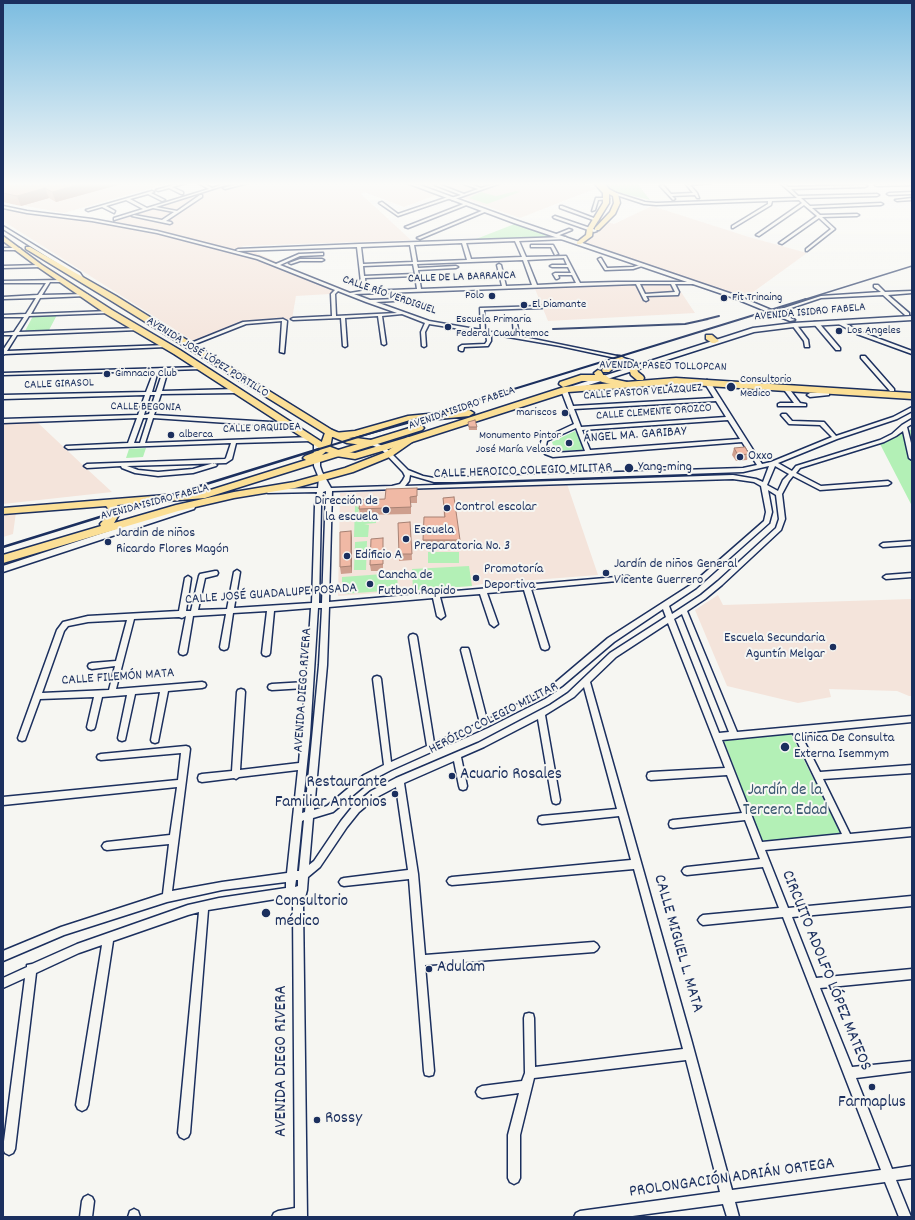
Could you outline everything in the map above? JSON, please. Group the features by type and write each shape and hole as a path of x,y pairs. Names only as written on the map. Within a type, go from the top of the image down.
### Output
{"main road":[{"name":"AVENIDA JOSÉ LÓPEZ PORTILLO","path":"6,240 40,266 109,312 166,346 288,425 318,449 350,456 386,451"},
{"name":"AVENIDA JOSÉ LÓPEZ PORTILLO","path":"16,240 332,434 347,440 371,443"},
{"path":"568,240 744,301 778,310 791,320"},
{"path":"569,240 641,266"},
{"path":"579,243 583,240"},
{"path":"3,243 17,248"},
{"name":"AVENIDA ISIDRO FABELA","path":"3,559 165,511 234,495 264,491 322,478 356,468 409,440 566,389 602,374 712,340 754,324 791,320 910,316"},
{"name":"AVENIDA ISIDRO FABELA","path":"791,320 816,323 910,316"},
{"path":"620,358 602,374 612,382 624,384"},
{"path":"200,368 213,367 216,365 215,362"},
{"path":"632,365 634,373 640,378"},
{"name":"AVENIDA PASEO TOLLOPCAN","path":"581,378 602,374 640,378 682,378 892,390 912,388"},
{"name":"AVENIDA ISIDRO FABELA","path":"3,511 182,497 312,457 318,449 339,454 468,412 581,378"},
{"name":"AVENIDA PASEO TOLLOPCAN","path":"566,389 669,381 707,382 912,396"},
{"path":"318,449 332,434 356,434 408,419 468,412"},
{"path":"3,559 182,497"},
{"path":"3,569 211,501"},
{"path":"105,502 112,505 115,513 112,519 105,524"}],"street":[{"path":"25,240 78,274 81,279"},
{"name":"CALLE RÍO VERDIGUEL","path":"184,240 277,265 368,301 428,322 517,337 620,358 632,365"},
{"path":"229,251 517,240 535,286"},
{"path":"530,240 535,254"},
{"path":"781,243 785,240"},
{"path":"807,250 820,240"},
{"path":"464,242 468,261"},
{"path":"412,244 419,290"},
{"path":"359,246 364,292"},
{"path":"532,246 552,246 556,254"},
{"path":"3,250 17,248"},
{"path":"277,265 299,255 322,254"},
{"path":"361,265 565,257 578,284"},
{"path":"600,259 606,269 641,266"},
{"path":"282,267 299,260 322,260"},
{"path":"499,265 504,287"},
{"path":"3,267 40,266"},
{"path":"552,266 570,266"},
{"path":"416,269 456,267"},
{"path":"557,278 555,274 573,274"},
{"path":"363,277 417,275"},
{"path":"3,354 49,281"},
{"path":"3,282 63,281"},
{"path":"637,283 646,300"},
{"path":"644,295 676,294 677,292 672,283"},
{"name":"CALLE DE LA BARRANCA","path":"350,293 578,284 692,283"},
{"path":"876,286 910,316"},
{"path":"334,317 333,294 338,288"},
{"path":"778,310 809,300 827,297 912,292"},
{"path":"3,298 86,296"},
{"path":"368,301 394,300"},
{"path":"461,350 461,347 464,346 486,345 489,342 482,309 540,307"},
{"path":"3,316 109,312"},
{"path":"293,319 404,314"},
{"path":"380,315 384,344"},
{"path":"343,317 345,346"},
{"path":"188,345 245,323 283,320 285,321 282,352"},
{"path":"791,320 806,341 807,346"},
{"path":"424,346 423,332 428,322"},
{"path":"839,322 859,333 911,353"},
{"path":"515,323 517,337"},
{"path":"816,323 838,349"},
{"path":"3,334 138,329"},
{"path":"3,354 166,346"},
{"path":"863,357 892,390"},
{"path":"3,374 200,368"},
{"path":"131,444 156,370"},
{"path":"142,444 166,370"},
{"path":"707,382 760,466"},
{"path":"780,405 801,405 785,387"},
{"path":"566,389 571,408 588,452"},
{"path":"810,395 827,394 826,390"},
{"name":"CALLE GIRASOL","path":"3,397 236,391"},
{"name":"CALLE PASTOR VELÁZQUEZ","path":"571,408 717,398"},
{"name":"CALLE HEROICO COLEGIO MILITAR","path":"264,491 393,488 743,470 773,463 835,438 888,420 912,409"},
{"path":"784,415 791,423 822,423 835,438"},
{"name":"CALLE BEGONIA","path":"3,421 151,416 288,425"},
{"name":"CALLE CLEMENTE OROZCO","path":"547,438 578,427 730,418"},
{"path":"779,494 792,473 798,467 809,462 882,441 894,435 912,420"},
{"path":"904,426 912,458"},
{"name":"ÁNGEL MA. GARIBAY","path":"547,438 543,442 543,446 545,451 550,454 744,440"},
{"path":"120,465 137,472 158,474 193,471 226,462 229,459 234,441"},
{"name":"CALLE ORQUIDEA","path":"68,446 234,441 318,449"},
{"path":"371,443 386,451"},
{"name":"AVENIDA DIEGO RIVERA","path":"301,1215 298,905 302,890 323,665 329,489 319,472 318,449"},
{"name":"CALLE HEROICO COLEGIO MILITAR","path":"386,451 406,471 421,477 439,480 740,478 756,481 779,494"},
{"path":"87,466 226,462"},
{"path":"764,486 773,463 820,488 888,483"},
{"path":"393,488 402,485 406,481 408,476 406,471"},
{"path":"691,472 694,478"},
{"name":"AVENIDA DIEGO RIVERA","path":"290,892 310,685 315,606 318,506 322,478"},
{"name":"HERÓICO COLEGIO MILITAR","path":"297,818 309,816 330,809 339,803 359,783 388,767 484,725 551,690 611,640 702,580 767,522 769,512 764,486"},
{"name":"HERÓICO COLEGIO MILITAR","path":"303,875 317,864 356,809 374,794 399,781 457,756 541,714 572,695 613,655 720,584 779,528 782,519 779,494"},
{"path":"318,506 328,506"},
{"path":"883,545 912,542"},
{"path":"224,647 237,572"},
{"path":"183,652 202,576 215,573"},
{"path":"886,577 912,575"},
{"path":"182,615 188,578"},
{"name":"CALLE JOSÉ GUADALUPE POSADA","path":"37,696 61,630 66,624 83,620 315,606 628,578"},
{"path":"527,588 545,647"},
{"path":"483,591 494,624"},
{"path":"436,595 441,616"},
{"path":"665,605 683,609 734,735"},
{"name":"CIRCUITO ADOLFO LÓPEZ MATEOS","path":"665,605 905,1217"},
{"path":"266,653 271,608"},
{"path":"112,692 131,617"},
{"path":"412,637 431,748"},
{"path":"465,650 484,725"},
{"path":"92,666 120,663"},
{"path":"377,679 388,767"},
{"name":"CALLE MIGUEL L. MATA","path":"586,681 690,1054 733,1217"},
{"name":"CALLE FILEMÓN MATA","path":"37,696 99,694 202,685"},
{"path":"272,687 310,685"},
{"path":"155,740 166,688"},
{"path":"122,738 132,690"},
{"path":"236,775 241,692"},
{"path":"91,727 99,694"},
{"path":"22,738 37,696"},
{"path":"541,714 556,800"},
{"path":"716,737 912,720"},
{"path":"795,730 848,838"},
{"path":"306,735 317,734"},
{"path":"102,757 186,749 167,897"},
{"path":"457,756 463,786"},
{"path":"202,778 302,766"},
{"path":"818,776 912,769"},
{"path":"651,776 729,771"},
{"path":"399,781 413,874 429,1070"},
{"path":"3,801 181,783"},
{"path":"542,820 622,812"},
{"path":"673,824 747,816"},
{"path":"759,846 912,832"},
{"path":"107,846 174,839"},
{"path":"687,871 765,863"},
{"path":"452,881 637,864"},
{"path":"344,882 413,874"},
{"path":"3,956 64,930 167,897 222,886 303,875"},
{"path":"3,983 77,949 188,910 302,890"},
{"path":"290,892 298,905"},
{"path":"703,920 912,901"},
{"path":"184,1133 204,906"},
{"path":"82,1104 108,938"},
{"path":"421,960 594,948"},
{"path":"9,1149 31,969"},
{"path":"814,983 912,974"},
{"path":"514,1178 514,1135 530,1073 529,1018"},
{"path":"530,1073 690,1054"},
{"path":"849,1073 912,1066"},
{"path":"482,1092 527,1086"},
{"name":"PROLONGACIÓN ADRIÁN ORTEGA","path":"580,1217 912,1172"},
{"path":"86,1217 88,1201"},
{"path":"278,1217 301,1215"}],"shaded area":[{"path":"33,240 411,240 241,246 342,290 332,292 330,294 296,296 292,319 245,321 193,341"},
{"path":"588,240 760,240 807,253 745,298 584,243"},
{"path":"659,284 677,286 695,313 548,321 535,289"},
{"path":"37,422 112,492 3,504 3,424"},
{"path":"567,484 598,575 338,596 340,493"},
{"path":"16,512 13,534 3,537 3,514"},
{"path":"718,595 723,605 912,599 912,696 897,691 829,689 831,697 798,703 727,686 695,610"}],"green space":[{"path":"474,240 493,240 471,241"},
{"path":"57,315 49,330 25,331 33,316"},
{"path":"912,429 912,506 880,444"},
{"path":"575,431 581,441 583,450 555,451 552,442"},
{"path":"146,448 143,457 126,458 129,449"},
{"path":"355,506 359,507 358,517 376,517 376,523 364,524 369,525 368,537 354,537"},
{"path":"367,541 366,570 354,570 355,542"},
{"path":"428,552 459,552 459,563 428,563"},
{"path":"469,566 472,586 413,590 412,569"},
{"name":"Cancha de Futbool Rapido","path":"397,573 398,590 342,594 342,577"},
{"name":"Jardín de la Tercera Edad","path":"791,734 841,834 762,841 724,741"}],"building":[{"path":"475,420 477,427 469,427 468,422"},
{"path":"745,447 749,454 738,455 734,448"},
{"path":"417,488 417,496 410,497 411,507 359,509 360,500 385,499 386,489"},
{"path":"454,497 460,540 423,540 424,517 445,517 443,498"},
{"path":"410,522 412,554 399,554 398,523"},
{"name":"Edificio A","path":"351,531 351,566 340,567 340,532"},
{"path":"383,538 383,564 370,565 371,539"}],"railway":[{"path":"803,300 912,266"},
{"path":"316,450 806,299"},
{"path":"703,320 719,316"},
{"path":"553,329 685,324 708,319"},
{"path":"3,547 319,449"}],"place":[{"name":"Polo","path":"492,296"},
{"name":"Fit Trinaing","path":"724,298"},
{"name":"El Diamante","path":"524,305"},
{"name":"Escuela Primaria Federal Cuauhtemoc","path":"448,327"},
{"name":"Los Angeles","path":"839,331"},
{"name":"Gimnacio Club","path":"107,374"},
{"name":"Consultorio Medico","path":"731,387"},
{"name":"mariscos","path":"565,413"},
{"name":"alberca","path":"171,435"},
{"name":"Monumento Pintor José María Velasco","path":"569,443"},
{"name":"Oxxo","path":"740,457"},
{"name":"Yang-ming","path":"629,468"},
{"name":"Control escolar","path":"447,508"},
{"name":"Dirección de la escuela","path":"386,510"},
{"name":"Escuela Preparatoria No. 3","path":"406,539"},
{"name":"Jardin de niños Ricardo Flores Magón","path":"108,542"},
{"name":"Edificio A","path":"347,556"},
{"name":"Jardín de niños General Vicente Guerrero","path":"606,573"},
{"name":"Promotoría Deportiva","path":"476,578"},
{"name":"Cancha de Futbool Rapido","path":"370,584"},
{"name":"Escuela Secundaria Aguntín Melgar","path":"833,647"},
{"name":"Clinica De Consulta Externa Isemmym","path":"785,747"},
{"name":"Acuario Rosales","path":"452,776"},
{"name":"Restaurante Familiar Antonios","path":"395,794"},
{"name":"Consultorio médico","path":"266,913"},
{"name":"Adulam","path":"429,969"},
{"name":"Farmaplus","path":"872,1087"},
{"name":"Rossy","path":"317,1120"}]}
